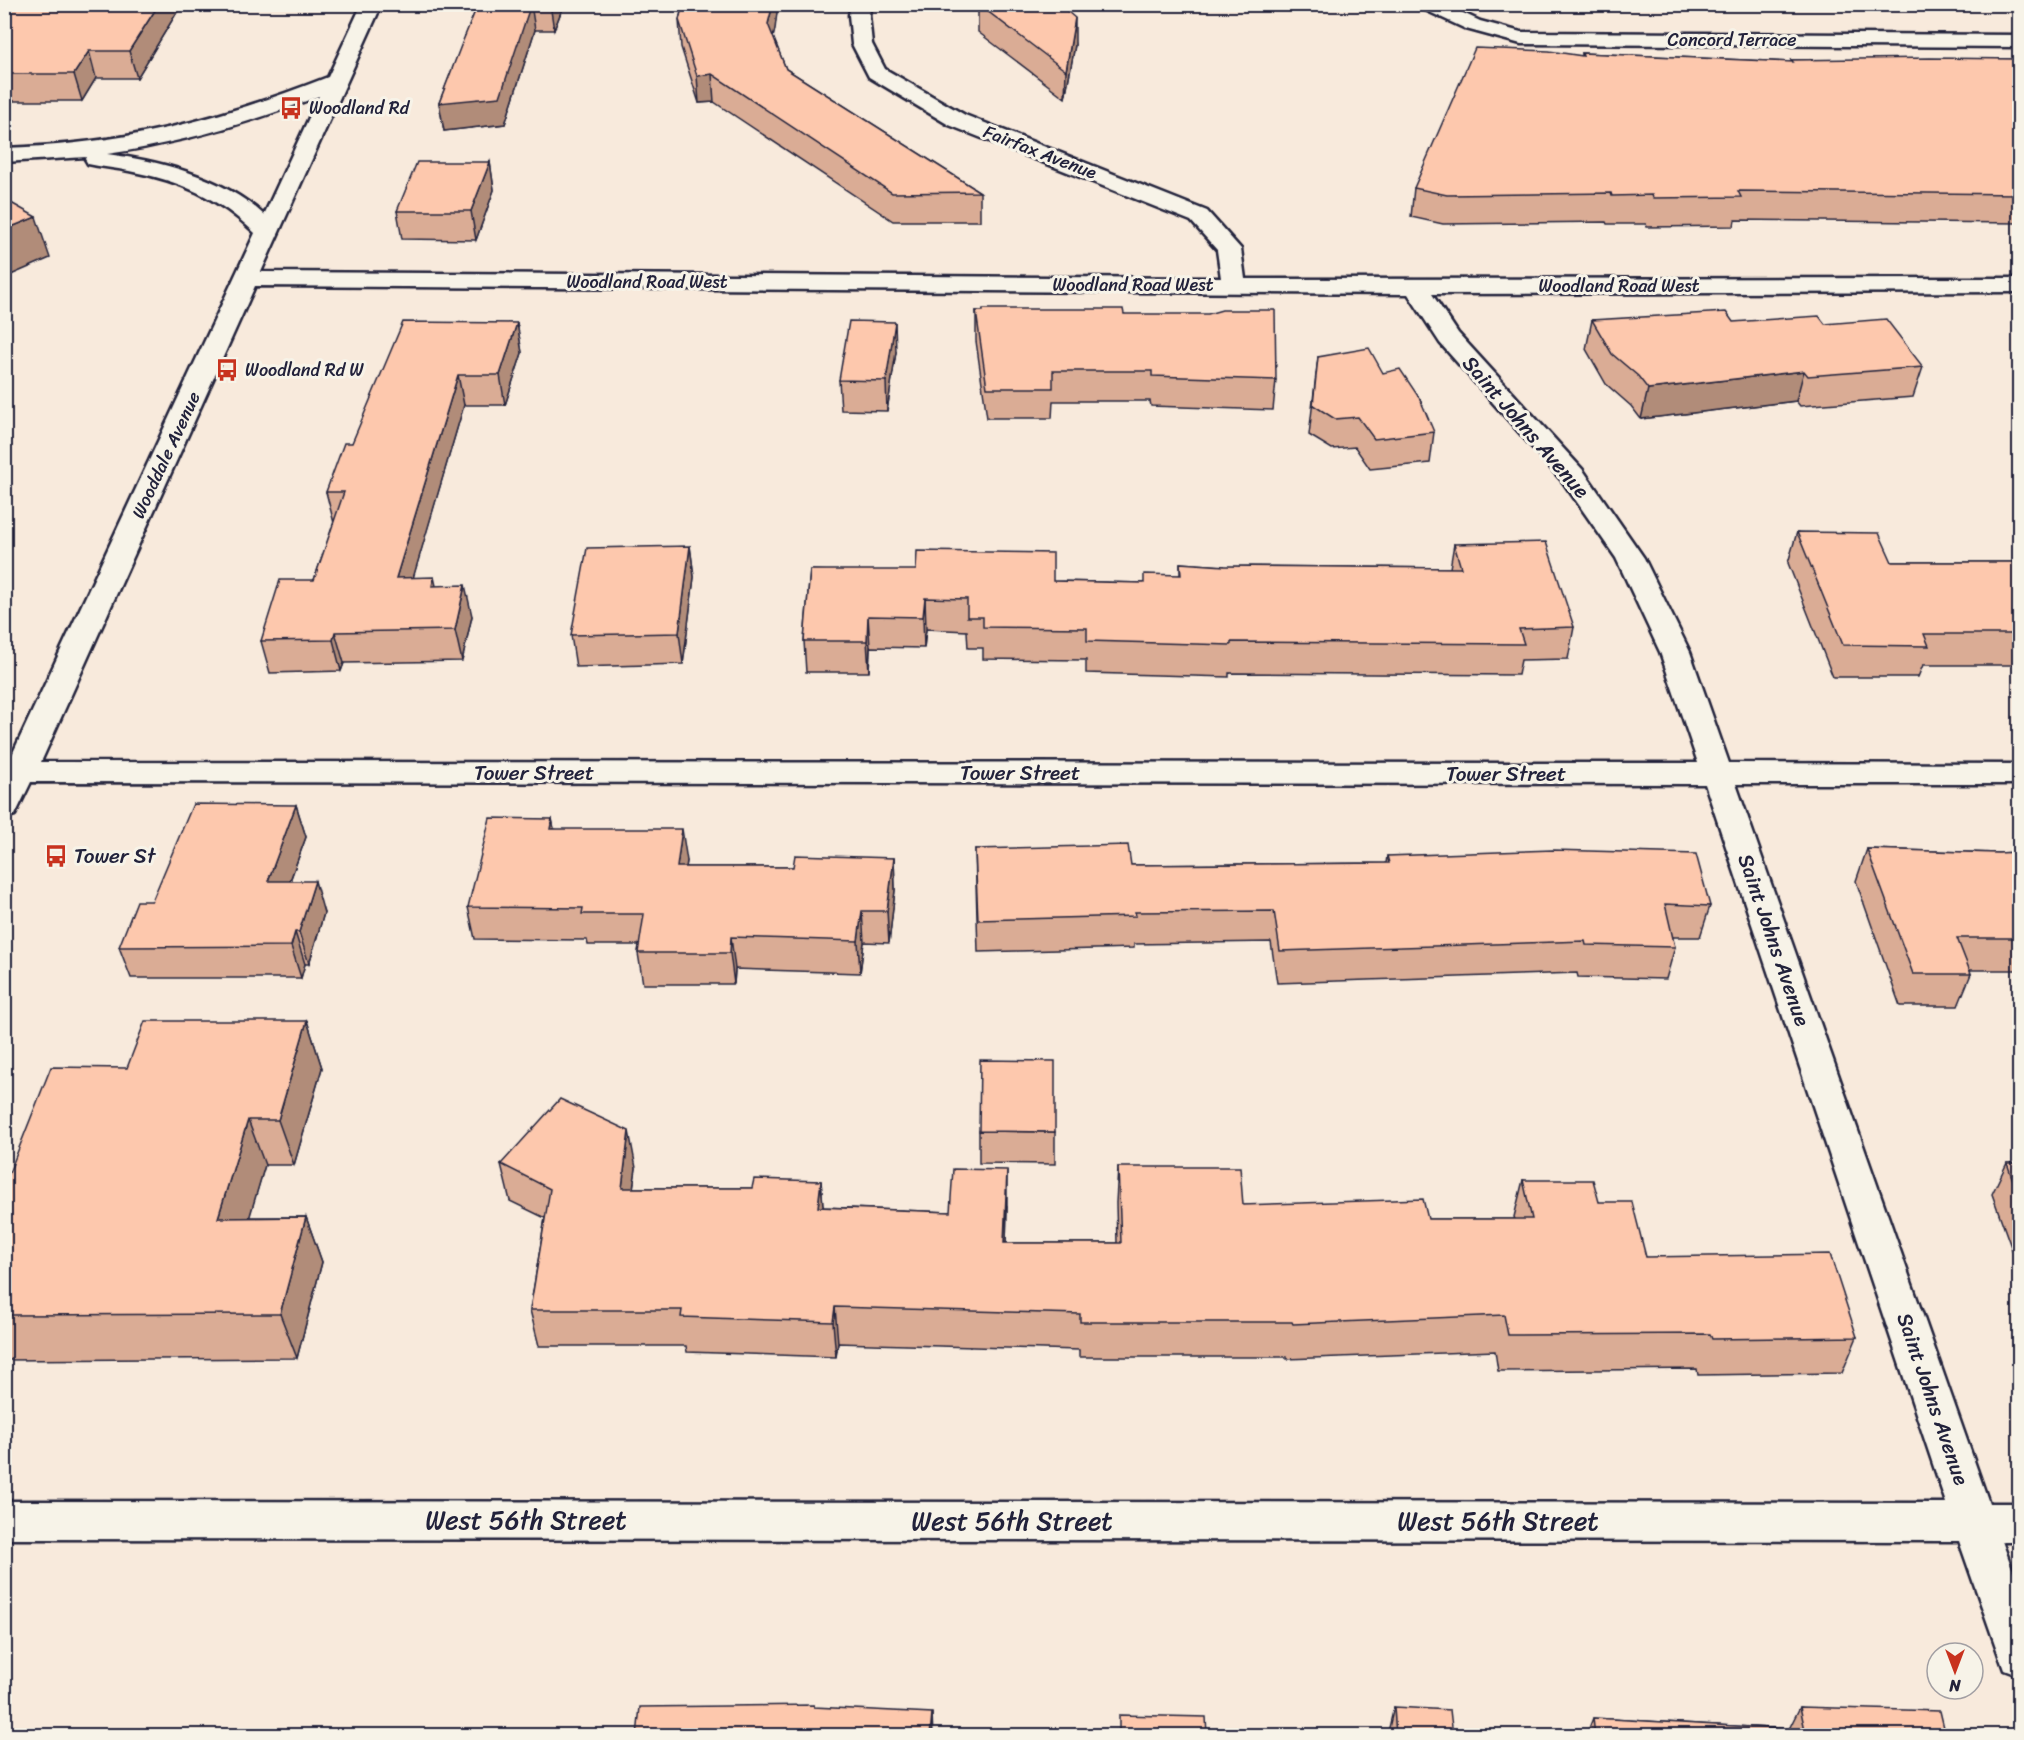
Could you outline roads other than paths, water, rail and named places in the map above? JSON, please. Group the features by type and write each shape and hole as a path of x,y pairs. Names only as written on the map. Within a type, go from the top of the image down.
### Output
{"street":[{"name":"Wooddale Avenue","path":"4,807 372,4"},
{"name":"Fairfax Avenue","path":"861,4 859,15 862,44 876,73 957,120 1199,216 1229,249 1234,286"},
{"name":"Concord Terrace","path":"1428,4 1478,29 1521,38 2019,41"},
{"path":"4,155 58,154 116,147 168,137 257,111 335,81"},
{"path":"58,154 130,163 180,178 231,200 268,232"},
{"name":"Woodland Road West","path":"247,279 1414,287 2019,285"},
{"name":"Saint Johns Avenue","path":"1414,287 1449,338 1573,476 1630,558 1675,652 1975,1521 2019,1655"},
{"name":"Tower Street","path":"20,772 2019,774"},
{"name":"West 56th Street","path":"4,1520 2019,1521"}],"place":[{"name":"Woodland Rd","path":"291,108"},
{"name":"Woodland Rd W","path":"227,370"},
{"name":"Tower St","path":"56,856"}]}
